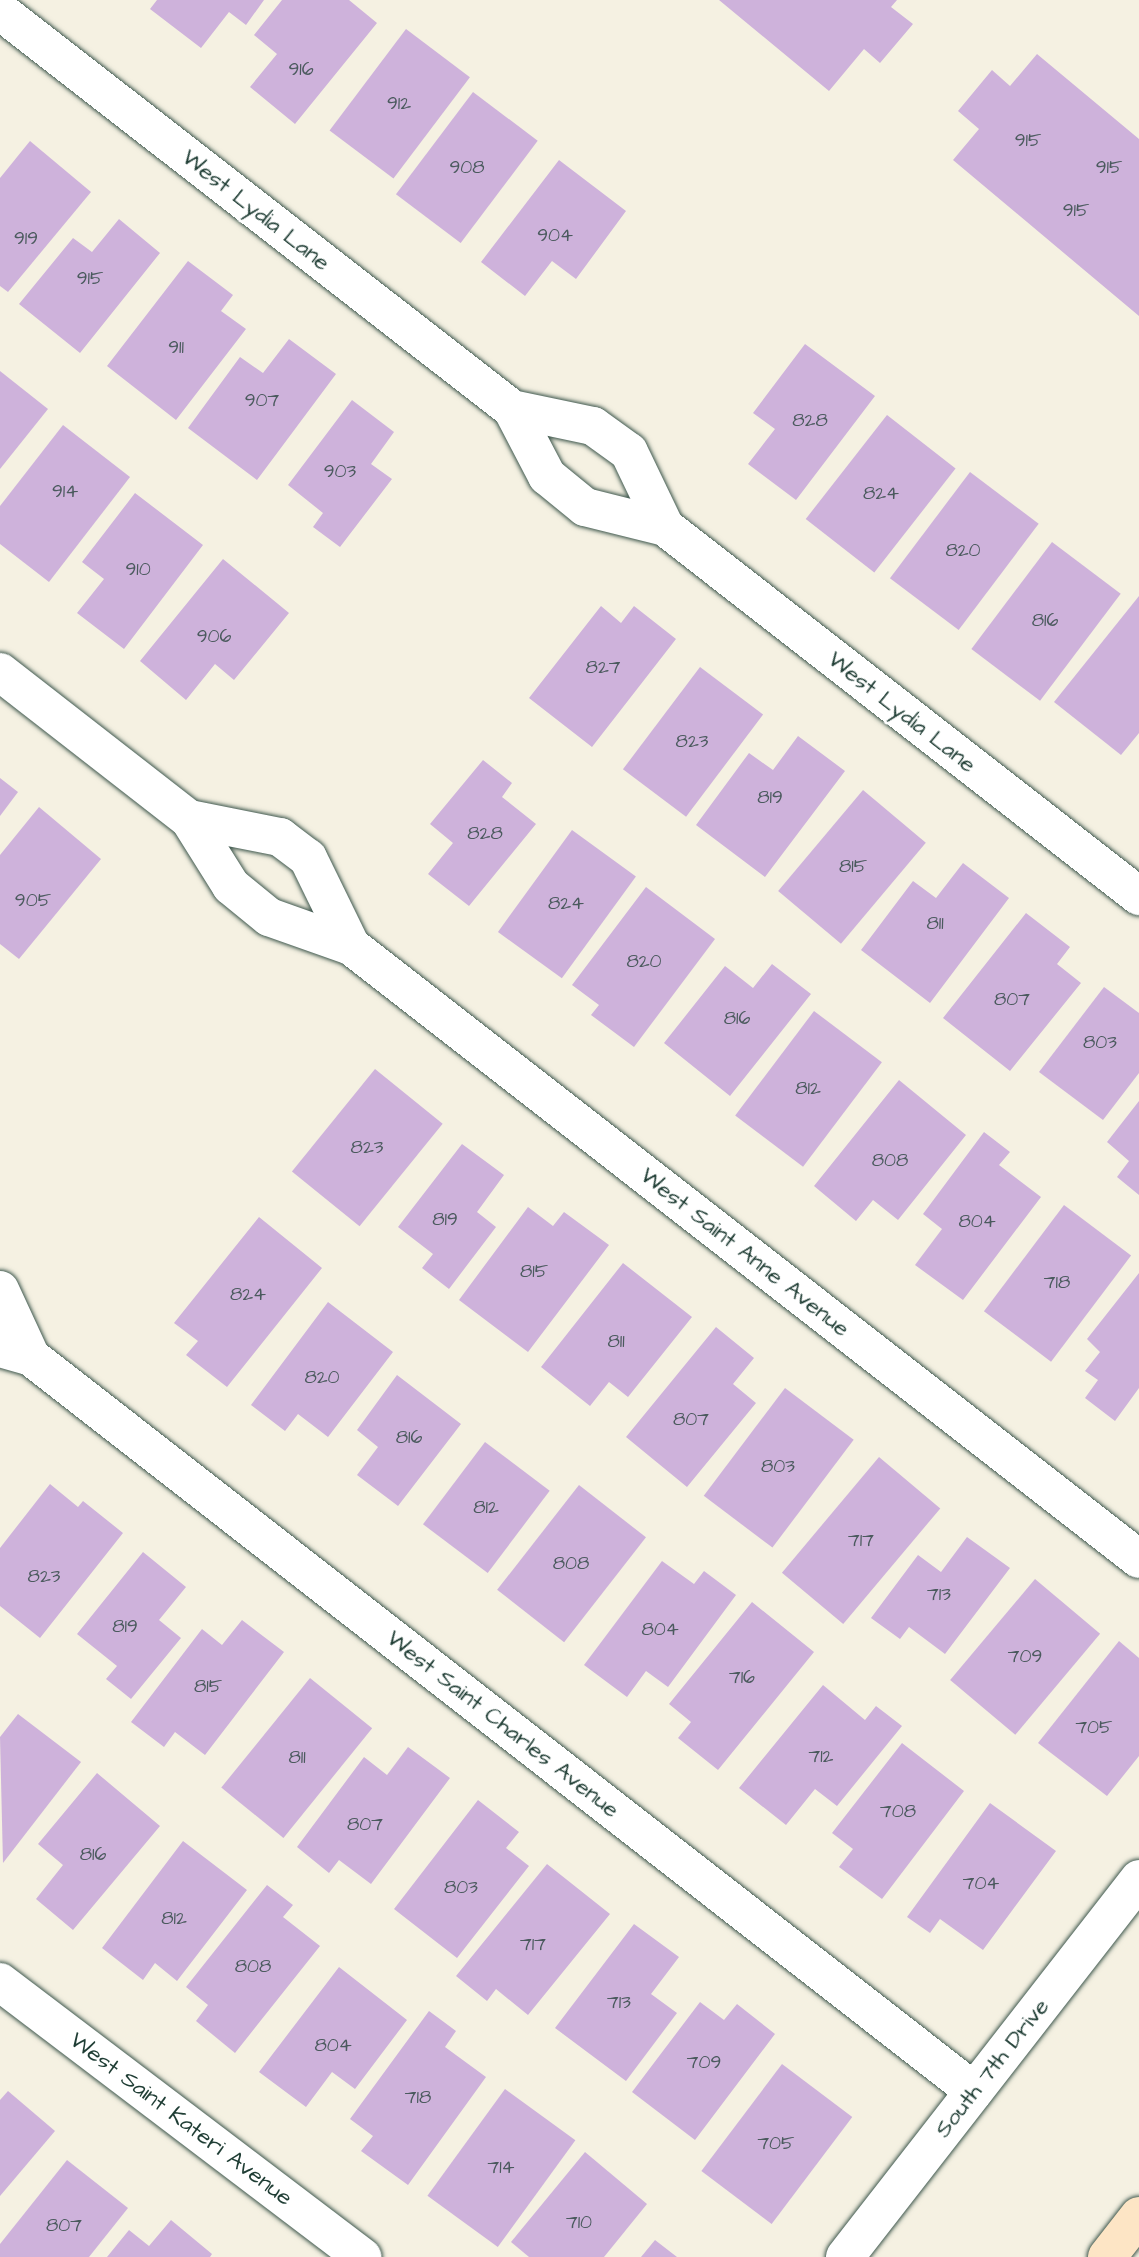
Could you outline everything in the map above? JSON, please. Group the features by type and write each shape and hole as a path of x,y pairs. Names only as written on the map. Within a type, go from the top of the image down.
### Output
{"main road":[{"path":"1107,2257 1139,2216"}],"street":[{"name":"West Lydia Lane","path":"0,11 512,409 547,475 585,507 665,527 1139,896"},
{"name":"West Lydia Lane","path":"512,409 593,426 628,452 665,527"},
{"name":"West Saint Anne Avenue","path":"0,672 189,819 231,886 269,917 351,946 1139,1559"},
{"name":"West Saint Anne Avenue","path":"189,819 280,837 307,858 351,946"},
{"name":"West Saint Charles Avenue","path":"0,1290 16,1353 974,2091"},
{"name":"South 7th Drive","path":"845,2257 1139,1879"},
{"name":"West Saint Kateri Avenue","path":"0,1982 362,2257"}],"building":[{"path":"157,0 264,0 246,25 229,12 201,48 150,9"},
{"path":"282,0 349,0 377,23 295,124 250,87 277,54 254,35"},
{"path":"719,0 897,0 891,7 913,24 880,63 864,49 829,91"},
{"path":"406,29 470,77 393,179 330,130"},
{"path":"1037,54 1139,139 1139,316 953,160 979,129 958,111 992,70 1010,86"},
{"path":"473,92 538,141 461,243 396,194"},
{"path":"30,141 91,192 8,292 0,286 0,178"},
{"path":"559,160 626,211 576,279 552,261 525,296 481,262"},
{"path":"119,219 160,253 80,353 19,304 73,238 92,252"},
{"path":"188,261 233,295 221,311 246,329 176,420 107,366"},
{"path":"289,339 336,374 257,480 188,428 240,357 263,373"},
{"path":"805,344 875,396 796,500 748,464 775,429 753,413"},
{"path":"0,371 48,409 0,469"},
{"path":"352,400 394,432 371,464 392,479 340,547 313,527 323,513 288,485"},
{"path":"887,415 956,469 874,573 806,519"},
{"path":"63,425 130,477 49,582 0,544 0,506"},
{"path":"970,472 1039,524 959,630 890,578"},
{"path":"135,493 203,545 124,649 77,613 104,579 82,562"},
{"path":"1052,542 1121,594 1040,701 971,649"},
{"path":"223,559 289,613 234,680 215,664 186,700 140,661"},
{"path":"1139,596 1139,733 1121,755 1054,702"},
{"path":"601,606 621,623 634,606 676,639 592,747 529,698"},
{"path":"700,667 763,715 686,817 623,769"},
{"path":"798,736 845,771 765,877 696,825 749,753 773,770"},
{"path":"483,760 512,783 502,797 536,824 469,906 428,874 453,843 430,824"},
{"path":"0,778 18,792 0,816"},
{"path":"863,790 926,843 841,944 778,891"},
{"path":"39,807 101,859 19,959 0,944 0,855"},
{"path":"572,830 636,876 562,978 498,932"},
{"path":"963,863 1009,898 930,1003 861,950 913,881 936,898"},
{"path":"646,887 715,939 634,1047 591,1015 599,1005 572,985"},
{"path":"1026,913 1070,947 1057,964 1081,983 1010,1071 943,1018"},
{"path":"772,964 811,994 730,1096 664,1043 725,966 753,988"},
{"path":"1104,987 1139,1013 1139,1073 1103,1120 1039,1072"},
{"path":"814,1011 882,1062 803,1167 735,1116"},
{"path":"375,1069 443,1124 360,1226 292,1172"},
{"path":"899,1080 966,1135 898,1220 873,1200 856,1221 814,1186"},
{"path":"1139,1101 1139,1195 1117,1177 1129,1161 1107,1142"},
{"path":"984,1132 1010,1152 999,1165 1041,1197 963,1300 915,1265 942,1229 923,1214"},
{"path":"462,1144 504,1175 477,1212 496,1227 449,1289 422,1268 433,1254 398,1227"},
{"path":"1064,1205 1131,1256 1051,1362 984,1311"},
{"path":"528,1207 553,1226 564,1212 609,1245 528,1352 459,1300"},
{"path":"259,1217 322,1268 227,1387 186,1355 198,1341 174,1323"},
{"path":"623,1263 692,1317 628,1397 609,1382 590,1406 541,1367"},
{"path":"1139,1273 1139,1388 1115,1421 1085,1398 1098,1380 1085,1371 1100,1352 1087,1339"},
{"path":"328,1302 393,1352 328,1437 298,1414 285,1431 251,1405"},
{"path":"716,1327 754,1358 733,1384 756,1403 687,1487 626,1437"},
{"path":"397,1375 461,1424 398,1506 357,1475 378,1447 357,1430"},
{"path":"785,1388 854,1440 772,1548 704,1496"},
{"path":"485,1442 550,1491 488,1573 423,1524"},
{"path":"879,1457 940,1508 843,1624 782,1573"},
{"path":"50,1484 78,1507 83,1501 123,1533 40,1638 0,1606 0,1548"},
{"path":"579,1485 646,1537 564,1642 497,1590"},
{"path":"967,1537 1010,1568 945,1654 909,1627 900,1639 871,1618 918,1555 941,1572"},
{"path":"143,1552 186,1587 159,1620 181,1638 131,1699 106,1679 117,1666 77,1634"},
{"path":"662,1561 694,1584 704,1571 736,1595 668,1687 646,1671 627,1697 584,1665"},
{"path":"1035,1579 1100,1634 1015,1735 950,1680"},
{"path":"752,1602 814,1652 718,1770 678,1738 691,1722 669,1704"},
{"path":"242,1620 284,1652 205,1755 175,1732 164,1747 131,1722 202,1629 222,1645"},
{"path":"1119,1641 1139,1658 1139,1756 1107,1796 1038,1743"},
{"path":"310,1678 372,1728 283,1838 221,1788"},
{"path":"823,1685 865,1720 876,1706 902,1726 837,1806 815,1789 786,1825 739,1788"},
{"path":"18,1714 81,1762 3,1863 0,1737"},
{"path":"902,1743 964,1791 882,1899 839,1867 853,1849 832,1833"},
{"path":"408,1747 450,1778 371,1884 339,1860 329,1873 297,1847 364,1757 387,1775"},
{"path":"97,1773 160,1826 73,1930 36,1899 63,1865 38,1844"},
{"path":"478,1800 519,1832 506,1848 529,1866 457,1958 394,1909"},
{"path":"990,1803 1056,1851 983,1950 940,1919 930,1933 907,1917"},
{"path":"183,1841 247,1890 177,1981 155,1963 143,1980 102,1948"},
{"path":"547,1864 610,1914 528,2015 496,1989 487,2001 456,1976"},
{"path":"267,1885 293,1905 283,1917 320,1946 235,2053 196,2021 208,2005 186,1987"},
{"path":"634,1924 679,1957 651,1994 677,2013 626,2081 555,2028"},
{"path":"339,1967 407,2020 355,2089 332,2072 306,2107 259,2072"},
{"path":"700,2002 724,2020 737,2004 775,2034 695,2140 632,2092"},
{"path":"429,2011 456,2031 445,2047 486,2077 408,2185 361,2151 373,2136 350,2119"},
{"path":"782,2064 852,2117 772,2224 701,2171"},
{"path":"505,2089 575,2140 498,2247 427,2196"},
{"path":"8,2091 55,2131 0,2196 0,2100"},
{"path":"585,2152 647,2204 604,2257 529,2257 511,2242"},
{"path":"67,2160 128,2208 89,2257 0,2257 0,2244"},
{"path":"171,2220 212,2254 210,2257 107,2257 129,2230 149,2246"},
{"path":"655,2240 677,2257 641,2257"}]}
